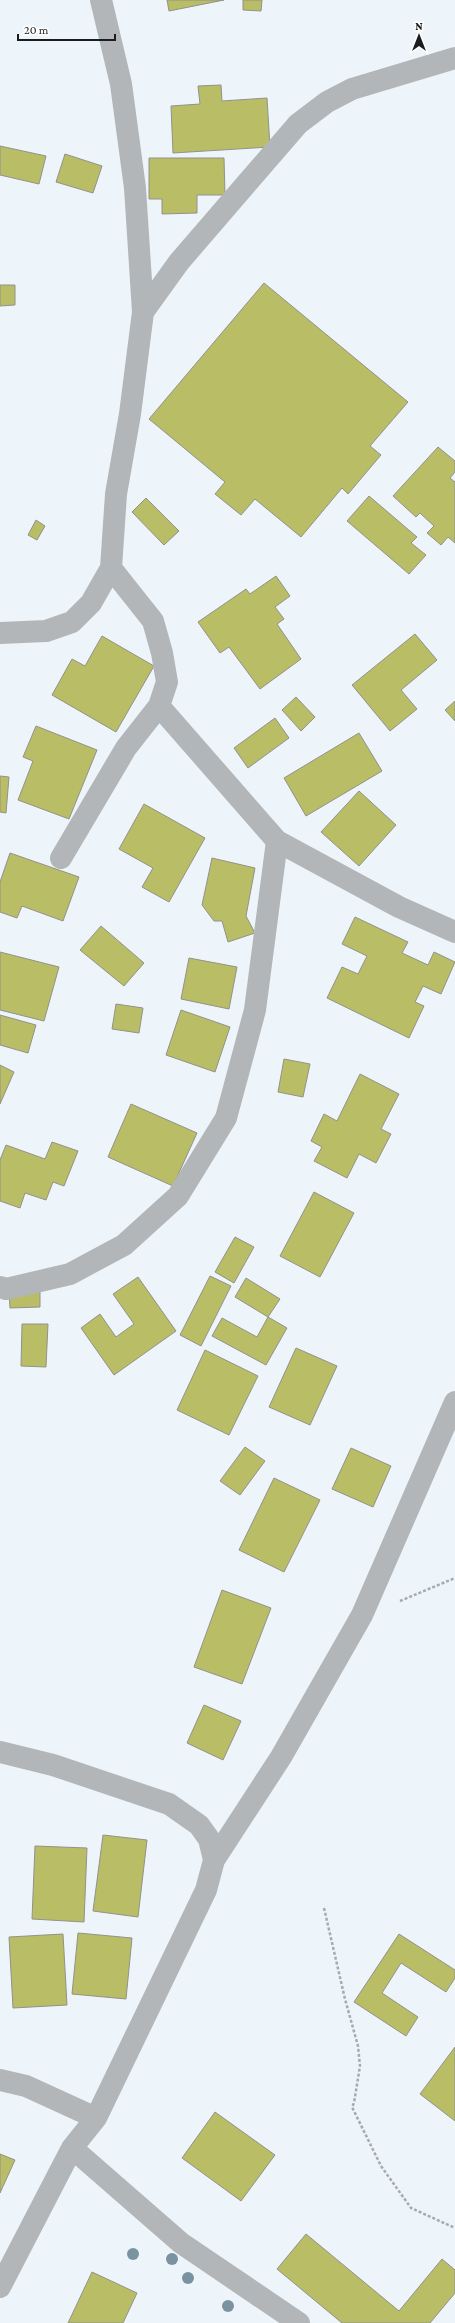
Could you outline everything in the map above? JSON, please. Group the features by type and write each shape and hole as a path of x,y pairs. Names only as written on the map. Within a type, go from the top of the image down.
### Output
{"street":[{"path":"0,633 46,631 72,622 91,602 111,568 116,494 130,414 143,312 133,173 121,84 101,0"},
{"path":"143,312 179,262 298,124 327,102 352,89 455,58"},
{"path":"61,858 126,748 159,706 167,682 162,653 152,621 111,568"},
{"path":"159,706 277,841 399,907 455,932"},
{"path":"0,1287 6,1288 70,1274 124,1245 178,1196 226,1118 254,1010 277,841"},
{"path":"0,2287 72,2148 96,2118 206,1890 214,1860 281,1756 362,1615 455,1402"},
{"path":"0,1752 53,1764 169,1804 199,1825 209,1839 214,1860"},
{"path":"0,2080 26,2086 96,2118"},
{"path":"72,2148 181,2243 299,2323"}],"path":[{"path":"362,1615 439,1587 455,1578"},
{"path":"324,1908 345,1999 358,2046 360,2066 352,2107 380,2166 412,2208 455,2228"}],"building":[{"path":"167,0 224,0 169,11"},
{"path":"243,0 262,0 261,11 243,10"},
{"path":"221,85 222,101 267,98 270,147 173,153 171,106 200,104 198,86"},
{"path":"0,146 46,156 39,184 0,175"},
{"path":"65,154 102,166 93,193 56,182"},
{"path":"149,158 224,158 225,195 197,195 197,213 162,214 162,199 149,199"},
{"path":"264,283 408,402 370,446 381,455 348,494 342,488 301,537 255,499 241,515 215,494 225,482 149,419"},
{"path":"0,285 15,285 15,305 0,306"},
{"path":"438,447 455,461 455,472 450,478 455,482 455,543 448,537 441,545 427,533 434,526 420,513 416,517 393,496"},
{"path":"369,496 417,537 411,543 426,555 409,574 347,521"},
{"path":"146,498 179,531 164,545 132,512"},
{"path":"36,520 45,526 37,540 28,535"},
{"path":"276,576 290,596 275,607 284,619 277,624 301,659 260,689 229,647 220,653 198,622 246,589 250,594"},
{"path":"415,634 437,660 401,690 417,709 390,731 352,685"},
{"path":"102,636 154,666 116,732 52,695 72,659 85,666"},
{"path":"296,697 315,717 301,731 282,710"},
{"path":"455,701 455,721 445,710"},
{"path":"275,718 289,738 248,768 234,748"},
{"path":"36,726 97,750 69,819 18,800 33,761 23,757"},
{"path":"359,733 382,771 306,816 284,778"},
{"path":"0,776 9,777 6,813 0,812"},
{"path":"359,791 396,825 359,866 321,832"},
{"path":"144,804 205,838 169,902 142,887 153,868 119,849"},
{"path":"10,853 79,877 63,921 22,906 17,918 0,912 0,882"},
{"path":"212,858 255,868 246,916 255,933 228,942 222,921 214,921 202,905"},
{"path":"355,917 408,942 402,953 428,965 434,952 455,962 441,994 423,986 415,1002 424,1006 409,1038 327,998 342,967 358,974 367,956 342,944"},
{"path":"101,926 144,963 124,986 80,950"},
{"path":"0,952 59,967 44,1021 0,1010"},
{"path":"189,958 237,967 229,1009 181,999"},
{"path":"116,1004 143,1008 139,1033 112,1029"},
{"path":"181,1010 230,1027 215,1072 166,1055"},
{"path":"0,1015 36,1025 28,1053 0,1045"},
{"path":"284,1059 310,1064 303,1097 278,1092"},
{"path":"0,1065 14,1072 0,1104"},
{"path":"360,1074 399,1094 381,1129 391,1134 376,1163 359,1154 347,1178 314,1161 322,1147 311,1141 324,1114 337,1121"},
{"path":"131,1104 197,1133 173,1186 108,1157"},
{"path":"52,1142 78,1151 64,1186 53,1182 46,1200 25,1193 20,1208 0,1201 0,1160 6,1145 45,1159"},
{"path":"314,1192 354,1213 320,1277 280,1256"},
{"path":"235,1237 254,1247 234,1283 215,1272"},
{"path":"210,1276 231,1286 201,1346 180,1335"},
{"path":"138,1277 176,1331 114,1375 81,1328 100,1314 116,1337 134,1324 113,1294"},
{"path":"246,1278 280,1299 268,1317 235,1297"},
{"path":"40,1290 40,1307 10,1308 9,1291"},
{"path":"268,1317 287,1328 266,1365 212,1336 222,1318 257,1337"},
{"path":"22,1324 48,1324 46,1367 21,1366"},
{"path":"296,1348 337,1366 310,1425 269,1407"},
{"path":"205,1350 258,1376 229,1435 177,1410"},
{"path":"245,1447 265,1461 240,1495 220,1481"},
{"path":"351,1448 391,1466 373,1507 332,1489"},
{"path":"274,1478 320,1500 284,1572 239,1550"},
{"path":"222,1590 271,1608 242,1684 194,1667"},
{"path":"204,1705 241,1721 223,1760 187,1743"},
{"path":"103,1835 147,1840 138,1917 93,1911"},
{"path":"35,1846 87,1848 84,1922 32,1919"},
{"path":"78,1933 132,1938 126,1999 72,1994"},
{"path":"63,1934 67,2005 13,2008 9,1937"},
{"path":"399,1934 455,1970 455,1978 446,1992 401,1963 382,1993 418,2017 406,2036 354,2002"},
{"path":"455,2047 455,2121 420,2094"},
{"path":"215,2112 275,2155 241,2201 182,2158"},
{"path":"0,2154 15,2160 0,2193"},
{"path":"306,2234 399,2311 442,2259 455,2270 455,2293 430,2323 342,2323 277,2269"},
{"path":"92,2272 137,2293 123,2323 68,2323"}]}
